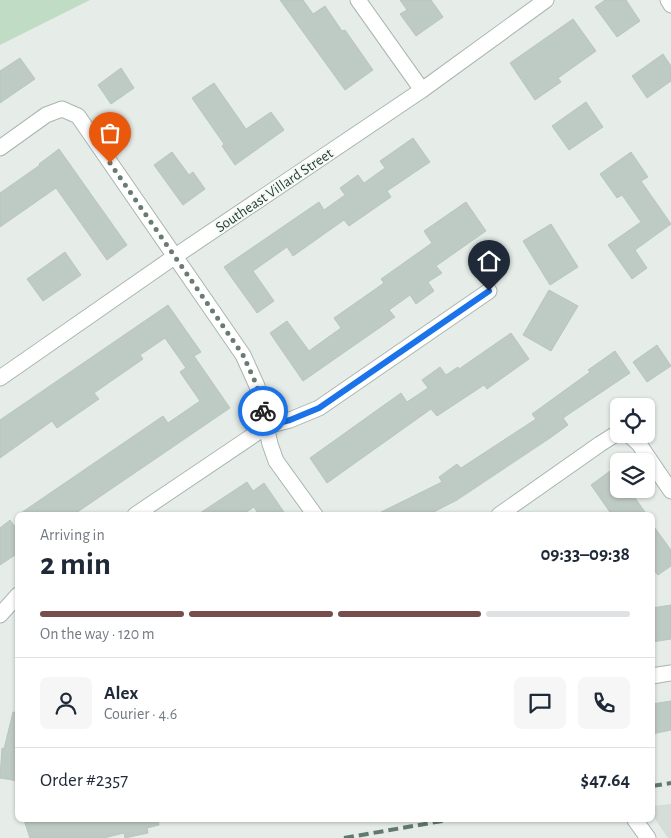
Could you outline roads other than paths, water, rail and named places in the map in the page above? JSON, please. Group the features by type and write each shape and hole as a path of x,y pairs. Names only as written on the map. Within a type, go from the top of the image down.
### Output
{"street":[{"path":"358,0 422,90"},
{"name":"Southeast Villard Street","path":"0,378 174,257 422,90 546,0"},
{"path":"668,0 671,5"},
{"path":"0,148 46,116 62,109 78,116 243,355 257,386 270,444 276,461 313,512"},
{"path":"139,512 267,426 290,420 319,408 489,291"},
{"path":"503,512 610,438"},
{"path":"638,443 671,491"},
{"path":"0,615 15,598"},
{"path":"655,676 671,673"},
{"path":"636,822 648,838"}],"railway":[{"path":"655,786 671,783"},
{"path":"344,838 436,822"}]}
